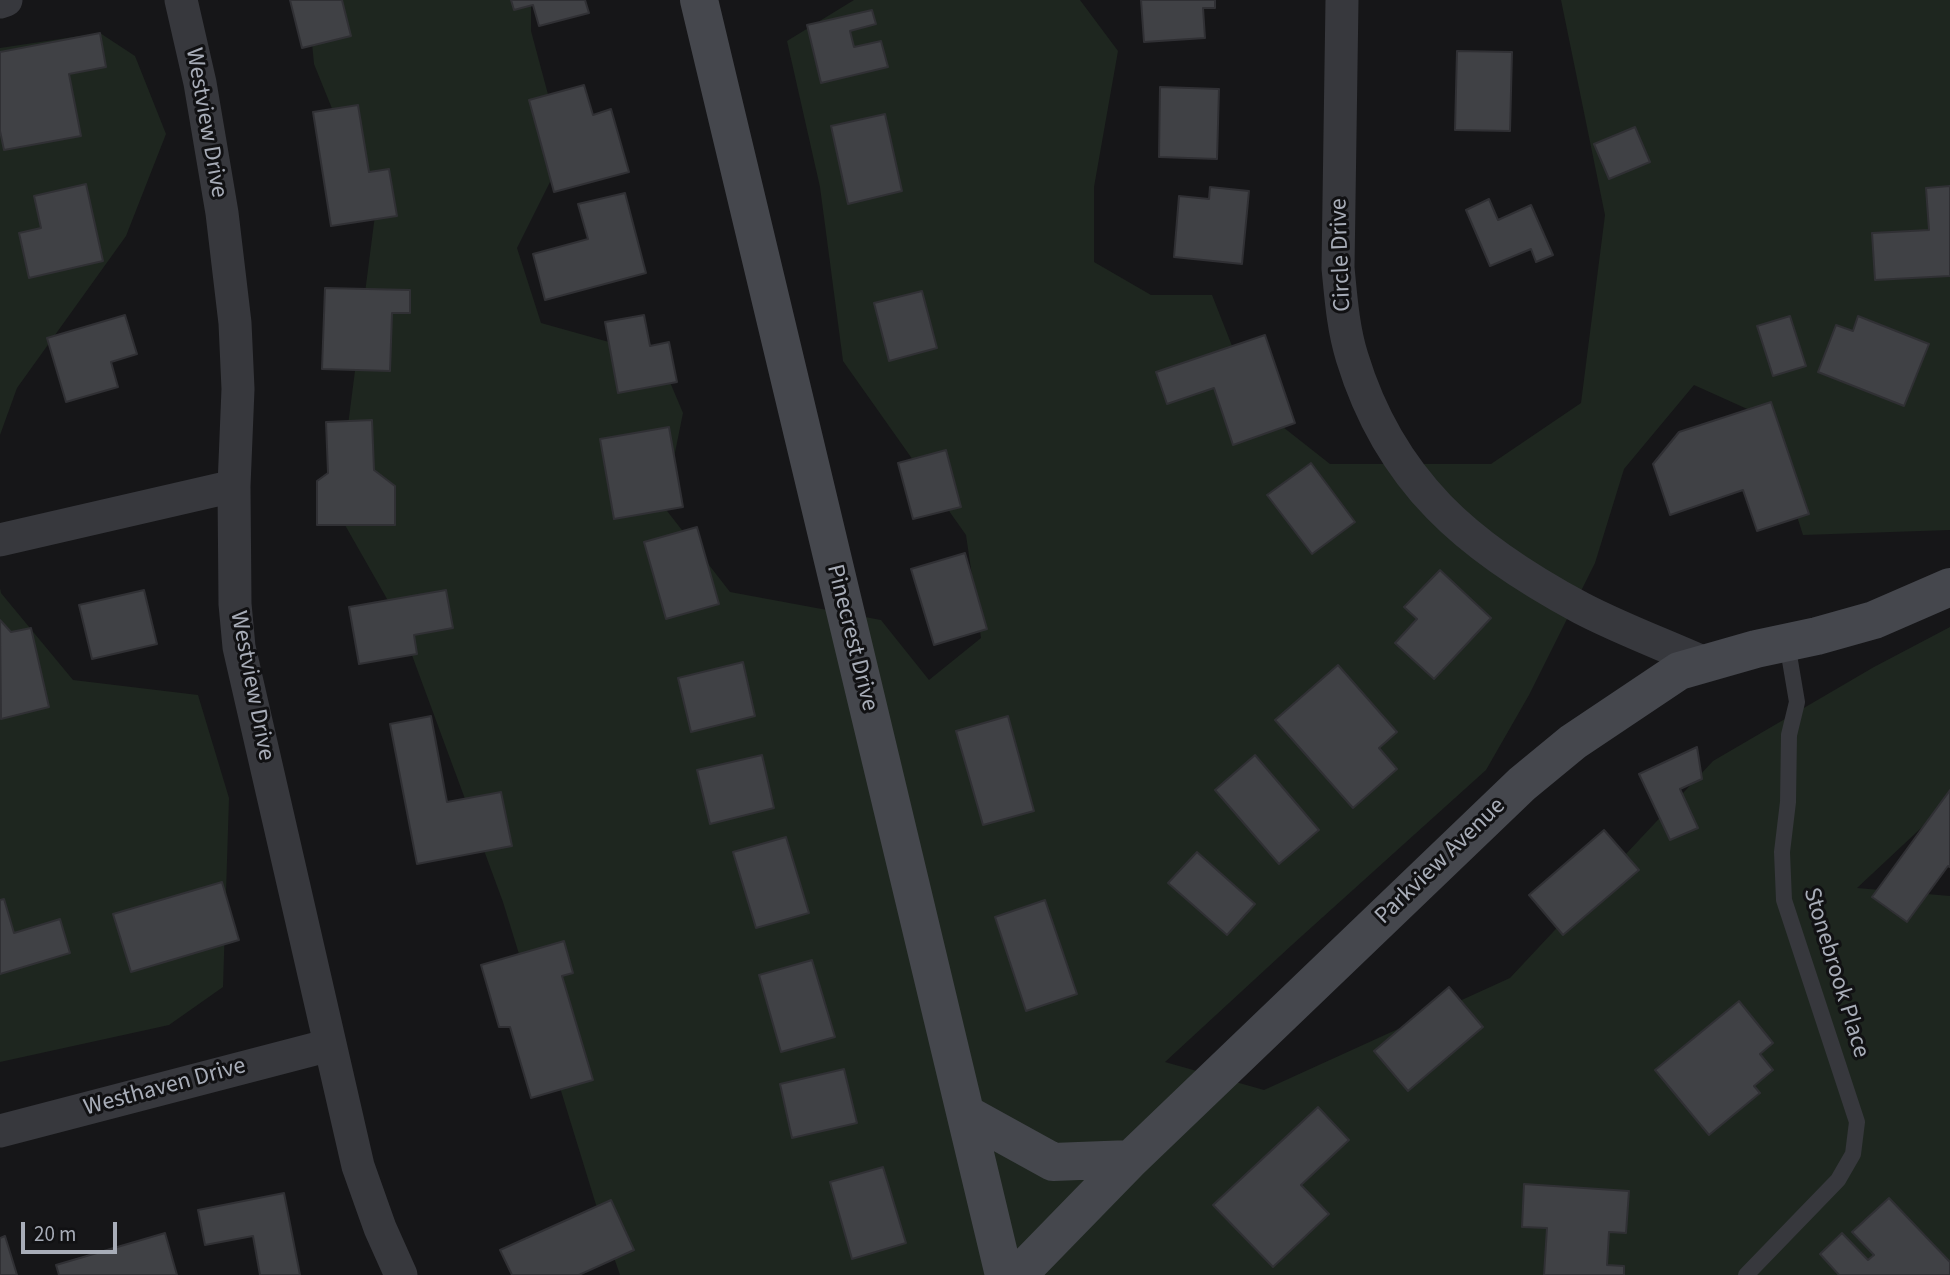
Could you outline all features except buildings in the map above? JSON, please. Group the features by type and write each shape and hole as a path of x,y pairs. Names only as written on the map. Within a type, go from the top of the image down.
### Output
{"street":[{"path":"0,2 6,0"},
{"name":"Westview Drive","path":"181,0 202,96 222,214 235,323 238,389 234,486 235,604 239,647 358,1166 380,1228 401,1275"},
{"name":"Pinecrest Drive","path":"699,0 1004,1275"},
{"name":"Circle Drive","path":"1342,0 1339,279 1342,312 1366,397 1386,436 1409,474 1438,507 1470,538 1505,564 1582,608 1707,664"},
{"path":"0,540 234,486"},
{"name":"Parkview Avenue","path":"1018,1275 1131,1159 1522,784 1573,742 1679,671 1874,620 1950,587"},
{"name":"Westhaven Drive","path":"0,1131 330,1045"},
{"path":"966,1114 1053,1162 1131,1159"}],"lane":[{"name":"Stonebrook Place","path":"1746,1275 1838,1180 1853,1154 1857,1122 1784,900 1782,852 1788,802 1789,735 1797,702 1787,643"}],"shaded area":[{"path":"308,0 531,0 531,31 564,154 517,248 541,323 659,356 683,413 664,507 730,592 881,620 929,680 981,638 966,535 843,361 820,187 787,41 854,0 1080,0 1118,51 1094,187 1094,262 1151,295 1212,295 1236,356 1283,427 1330,464 1491,464 1581,403 1605,215 1561,0 1950,0 1950,530 1803,535 1765,417 1694,385 1624,469 1595,563 1529,695 1486,770 1165,1062 1264,1090 1510,978 1713,761 1874,667 1950,627 1950,801 1857,888 1950,896 1950,1275 620,1275 503,902 399,620 337,511 375,215 314,64"},
{"path":"100,33 135,56 166,134 126,236 17,388 0,435 0,48"},
{"path":"0,588 1,593 73,680 198,695 229,798 223,987 169,1025 0,1062"}]}
